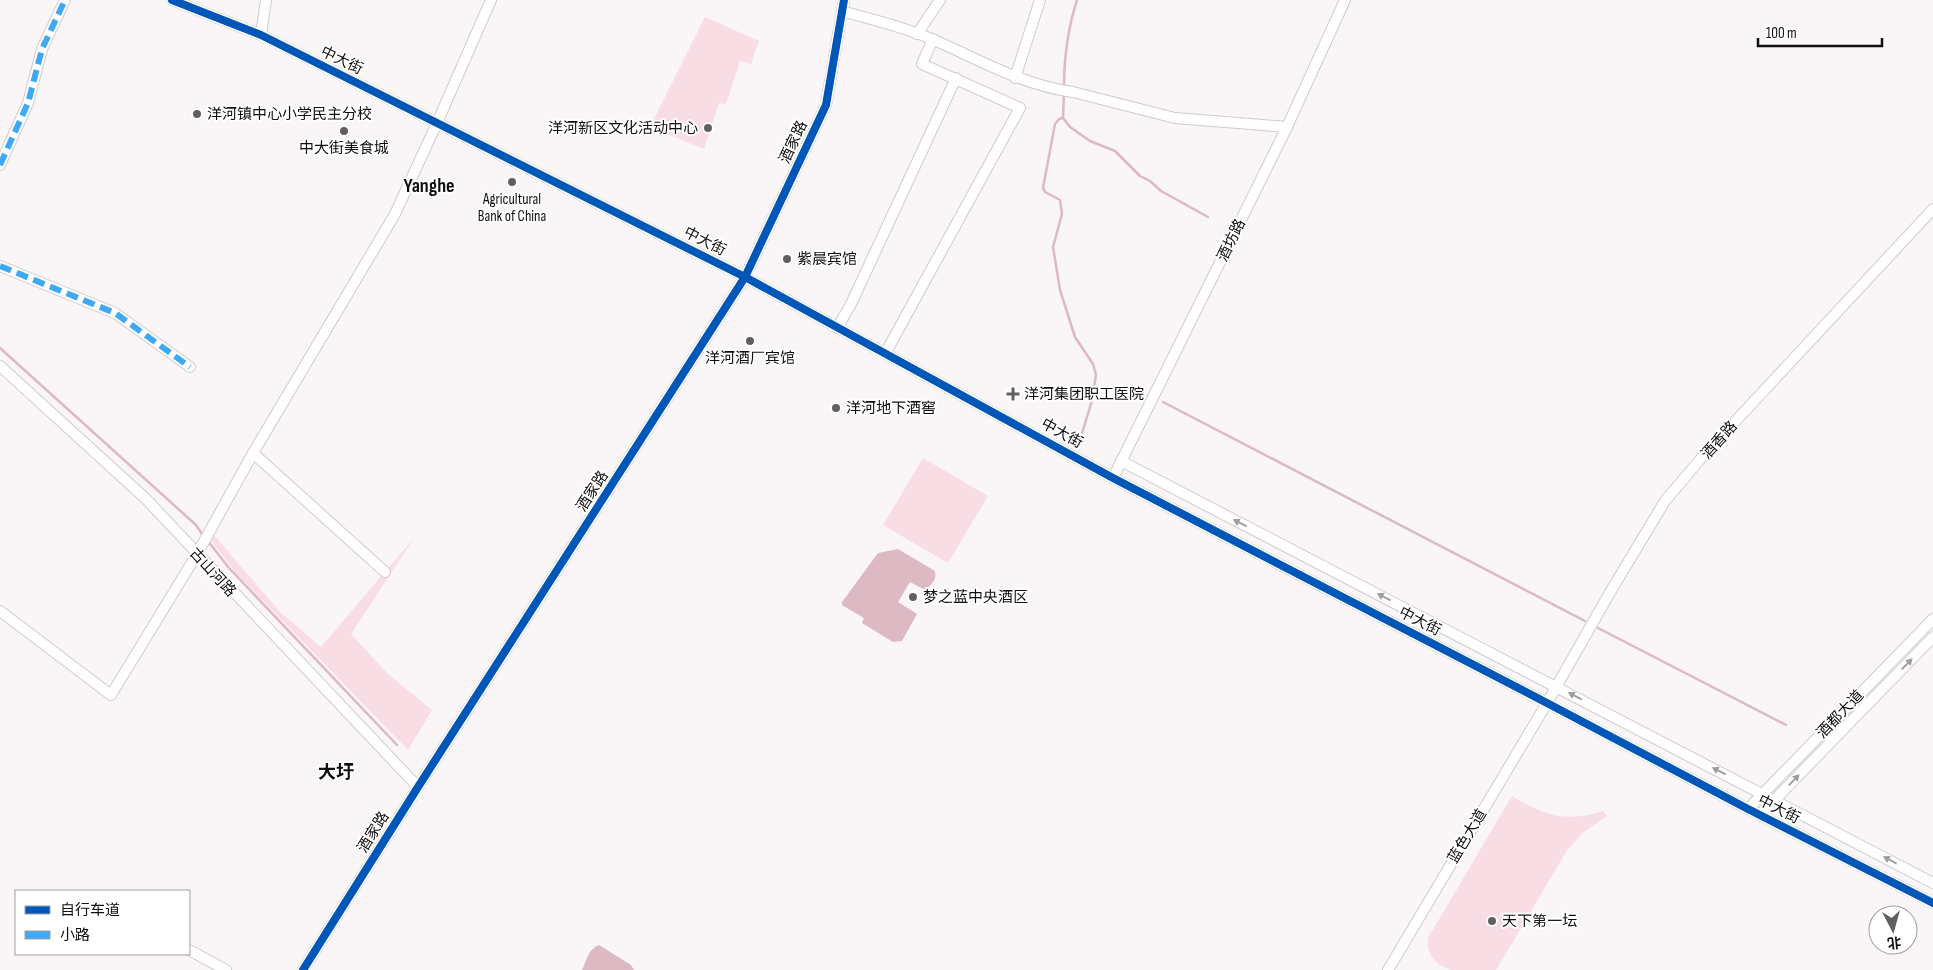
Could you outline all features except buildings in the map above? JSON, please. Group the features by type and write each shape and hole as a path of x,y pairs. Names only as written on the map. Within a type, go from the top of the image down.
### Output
{"street":[{"path":"0,165 28,103 42,49 66,0"},
{"name":"中大街","path":"172,0 261,35 746,277 1113,478 1547,703 1760,816 1933,903"},
{"path":"261,35 266,0"},
{"path":"0,611 111,695 199,551 253,453 395,214 491,0"},
{"name":"酒家路","path":"302,970 746,277 826,105 844,0"},
{"path":"917,34 940,0"},
{"path":"1015,78 1040,0"},
{"name":"酒坊路","path":"1113,478 1286,127 1345,0"},
{"path":"842,11 932,39 1015,78 1058,90 1073,92 1175,118 1286,127"},
{"path":"886,352 1020,108 922,64 932,39"},
{"path":"837,328 851,304 956,78"},
{"name":"酒香路","path":"1547,703 1665,501 1703,456 1933,209"},
{"path":"0,266 115,313 190,367"},
{"name":"古山河路","path":"0,366 145,498 199,551 418,787"},
{"path":"253,453 385,572"},
{"name":"中大街","path":"1121,461 1933,883"},
{"name":"酒都大道","path":"1748,809 1933,620"},
{"name":"酒都大道","path":"1760,816 1933,637"},
{"name":"蓝色大道","path":"1388,970 1547,703"},
{"path":"190,951 226,970"}],"shaded area":[{"path":"705,17 759,41 751,64 740,61 726,104 719,103 704,149 650,127"},
{"path":"923,458 988,496 948,563 883,525"},
{"path":"213,534 281,613 321,647 414,538 351,634 387,673 432,710 408,750 234,571 211,540"},
{"path":"898,549 935,571 935,577 930,586 925,590 910,582 898,602 917,614 902,641 893,642 862,623 864,618 842,605 842,602 878,553"},
{"path":"1512,796 1556,816 1578,817 1603,811 1607,816 1581,834 1566,852 1496,970 1452,970 1441,966 1430,954 1428,938"},
{"path":"599,945 631,965 634,970 582,970 592,949"}],"waterway":[{"path":"1064,87 1067,43 1077,0"},
{"path":"1064,93 1063,118 1070,127 1090,141 1115,151 1140,176 1150,181 1161,191 1208,217"},
{"path":"1063,118 1059,119 1055,124 1043,188 1045,192 1060,200 1062,214 1053,247 1060,290 1075,337 1093,364 1096,375 1091,404 1079,443"},
{"path":"0,348 196,525 204,537"},
{"path":"1163,402 1585,621"},
{"path":"208,541 229,568 397,745"},
{"path":"1598,628 1786,725"}],"marked path":[{"path":"0,165 28,103 42,49 65,0"},
{"path":"0,266 115,313 190,367"}],"cycle path":[{"path":"172,0 261,35 745,277 1113,478 1748,809 1933,903"},
{"path":"303,970 745,277 826,105 844,0"}],"place":[{"name":"洋河镇中心小学民主分校","path":"197,114"},
{"name":"洋河新区文化活动中心","path":"708,128"},
{"name":"中大街美食城","path":"344,131"},
{"name":"Agricultural Bank of China","path":"512,182"},
{"name":"紫晨宾馆","path":"787,259"},
{"name":"洋河酒厂宾馆","path":"750,341"},
{"name":"洋河集团职工医院","path":"1013,394"},
{"name":"洋河地下酒窖","path":"836,408"},
{"name":"梦之蓝中央酒区","path":"913,597"},
{"name":"天下第一坛","path":"1492,921"}],"district":[{"name":"Yanghe","path":"429,185"},
{"name":"大圩","path":"336,772"}]}
